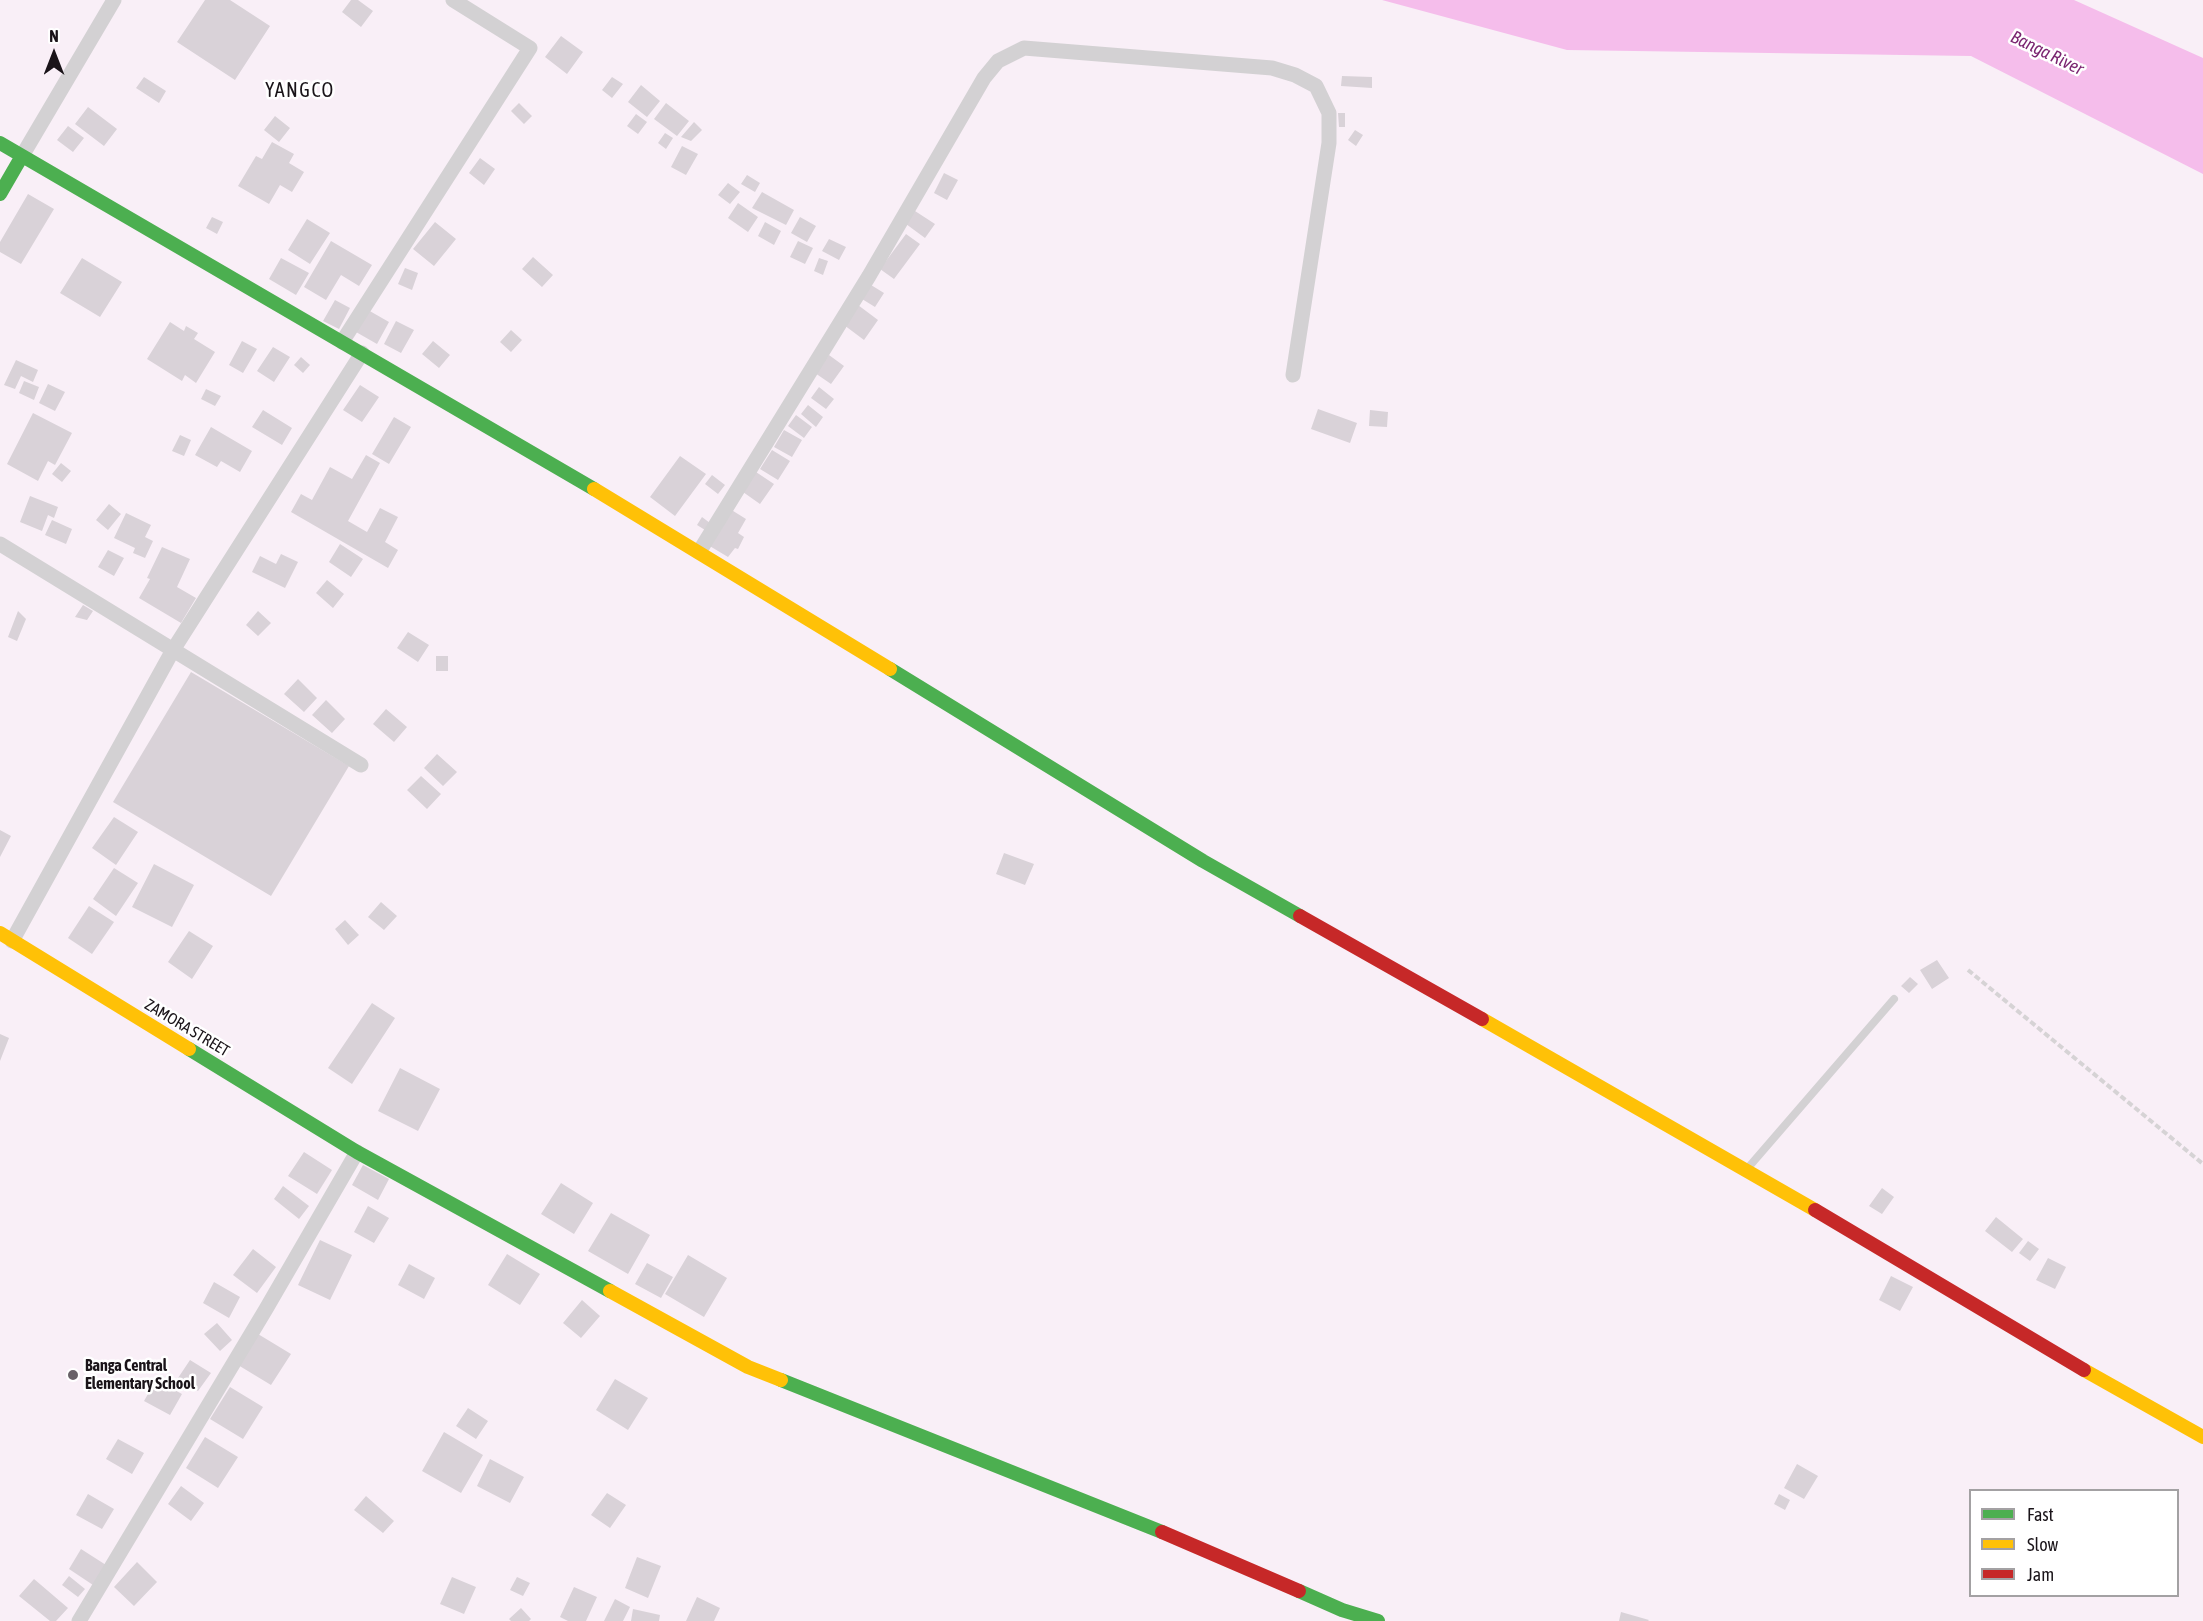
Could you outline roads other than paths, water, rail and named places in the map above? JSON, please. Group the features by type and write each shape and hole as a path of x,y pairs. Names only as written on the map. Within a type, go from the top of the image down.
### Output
{"street":[{"path":"0,194 114,0"},
{"path":"342,342 530,48 453,0"},
{"path":"699,552 869,276 984,78 998,61 1024,48 1272,68 1295,75 1316,86 1329,113 1329,143 1293,375"},
{"path":"0,143 699,552 1203,861 1610,1090 1908,1264 2071,1363 2203,1437"},
{"path":"6,937 173,650 362,353"},
{"path":"0,544 361,765"},
{"name":"ZAMORA STREET","path":"6,937 357,1152 748,1367 1216,1554 1342,1610 1378,1621"},
{"path":"79,1621 357,1152"}],"lane":[{"path":"1746,1170 1894,999"}],"water":[{"name":"Banga River","path":"1382,0 2074,0 2203,58 2203,174 1971,56 1567,50"}],"place":[{"name":"Banga Central Elementary School","path":"73,1375"}],"district":[{"name":"YANGCO","path":"300,91"}]}
